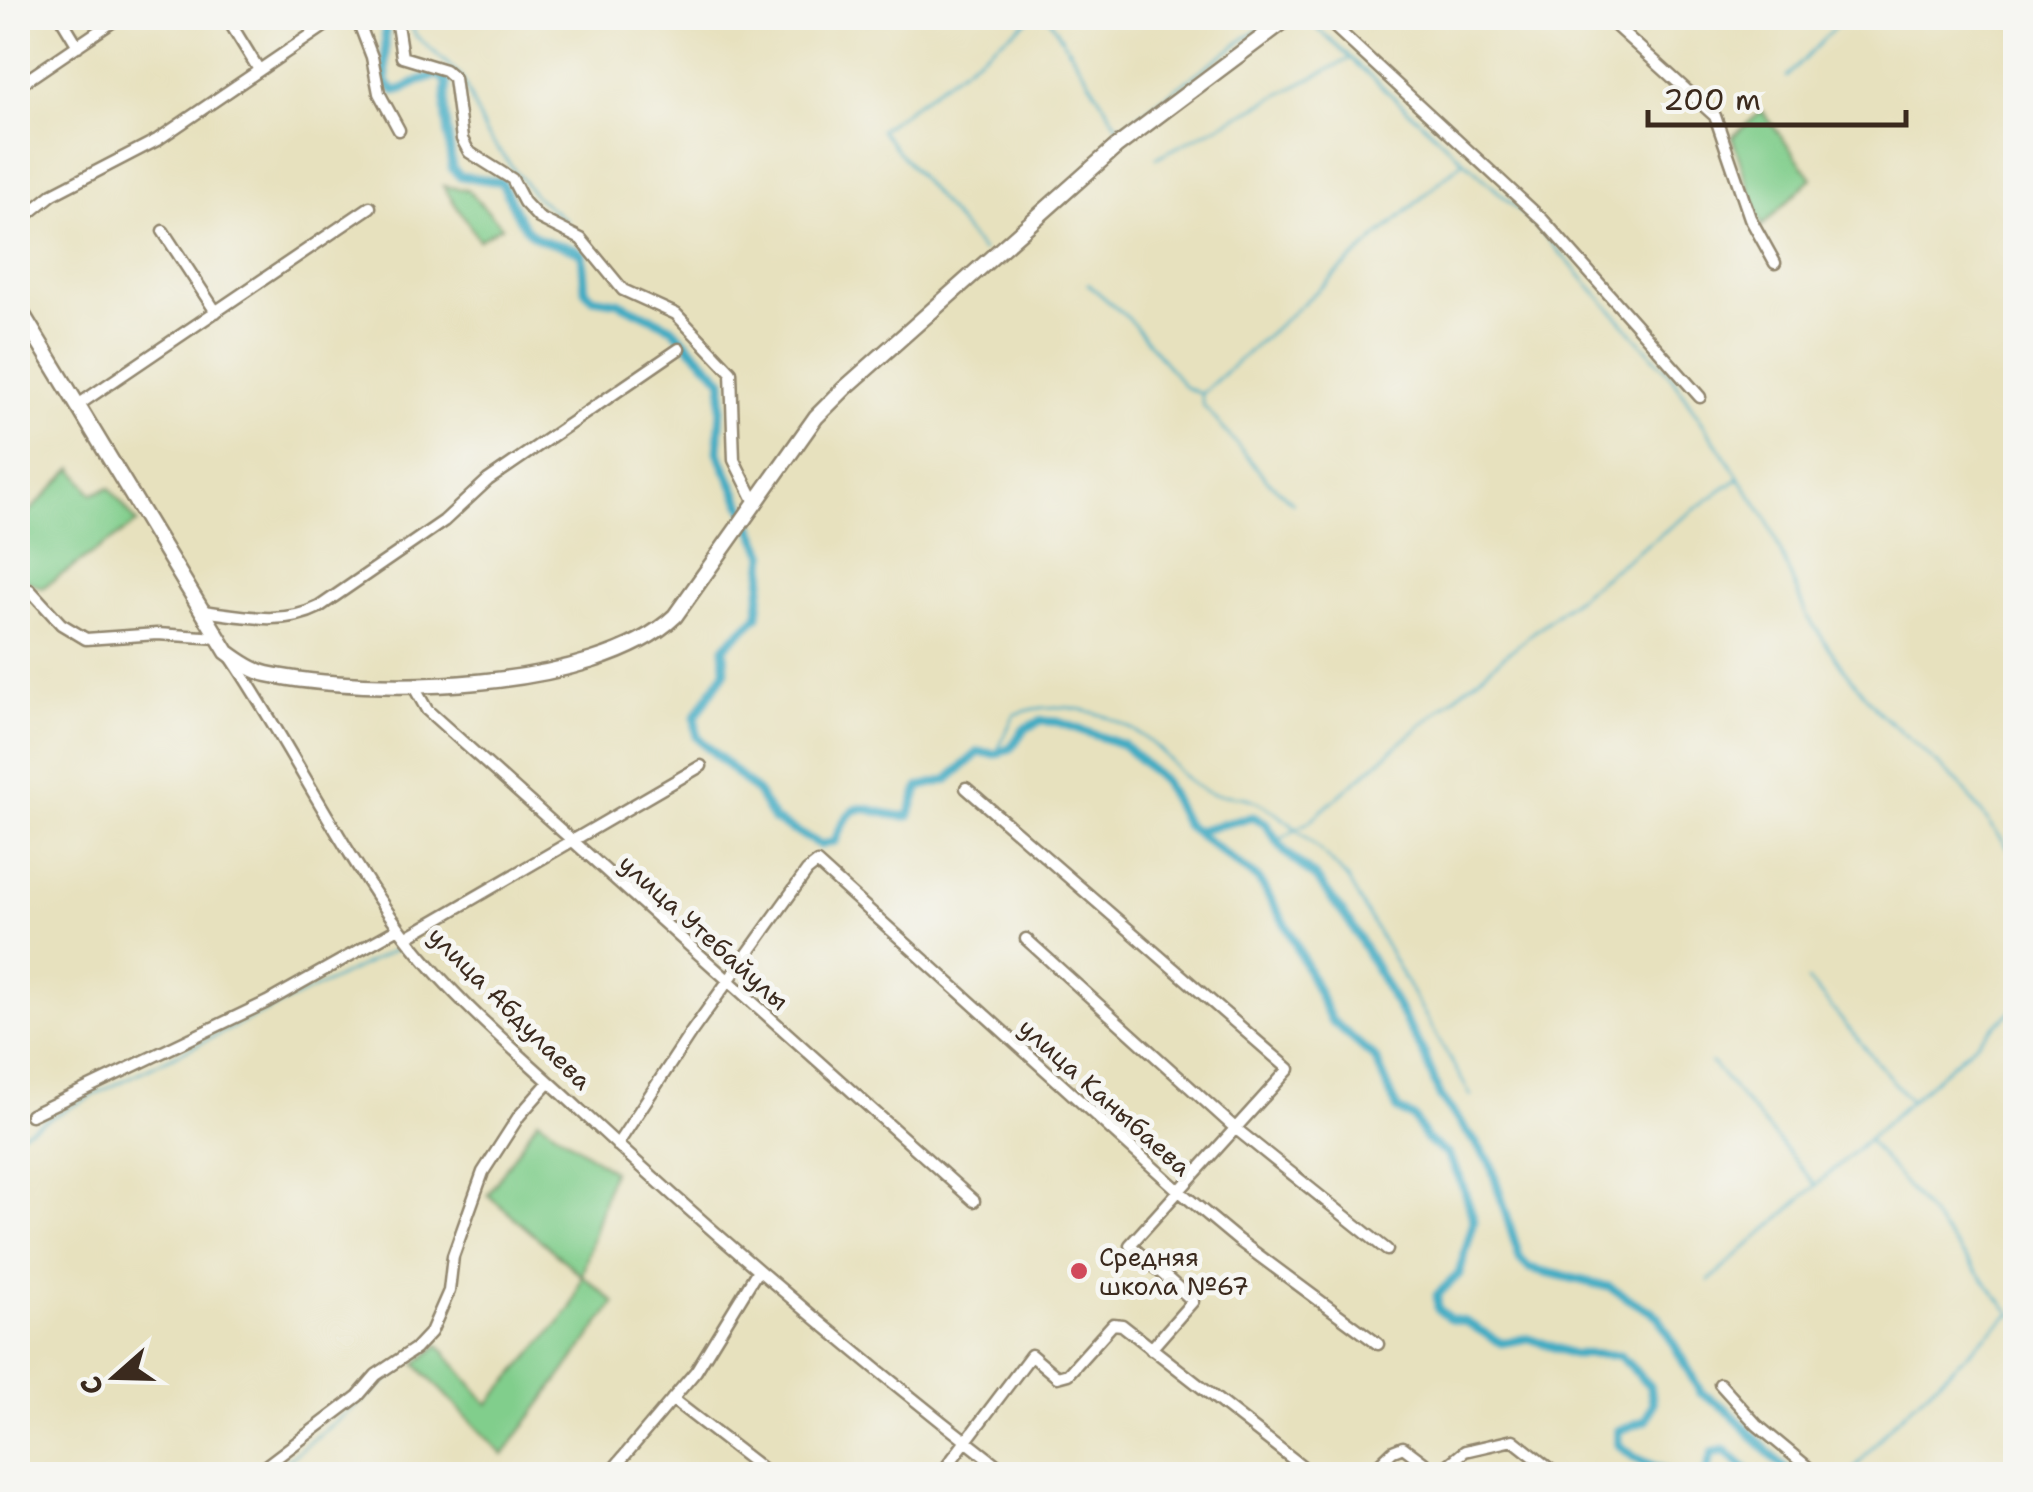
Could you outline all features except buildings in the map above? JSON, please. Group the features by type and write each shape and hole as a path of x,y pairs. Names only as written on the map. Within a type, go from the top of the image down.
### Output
{"main road":[{"path":"227,652 265,674 414,686 506,680 619,652 645,640 675,616 816,417 844,388 1116,147 1288,18"},
{"name":"улица Абдулаева","path":"18,307 227,652"}],"street":[{"path":"61,18 78,46"},
{"path":"18,86 118,18"},
{"path":"227,18 259,70"},
{"path":"18,222 54,194 157,140 336,18"},
{"path":"357,18 372,57 379,93 399,130"},
{"path":"396,18 402,57 445,70 454,78 462,139 470,152 512,180 539,218 581,239 623,290 676,314 731,372 734,460 749,510"},
{"path":"1325,18 1543,220 1700,398"},
{"path":"1608,18 1714,116 1750,218 1776,263"},
{"path":"78,405 370,207"},
{"path":"163,231 216,312"},
{"path":"202,611 278,620 299,618 319,608 444,520 488,480 678,349"},
{"path":"18,588 30,590 61,624 86,638 157,634 219,638"},
{"name":"улица Абдулаева","path":"227,652 403,932 617,1145 886,1381 1008,1474"},
{"name":"улица Утебайулы","path":"414,686 427,710 974,1202"},
{"path":"31,1115 403,932 700,766"},
{"path":"966,788 1290,1069 1130,1244 1194,1301 1151,1348"},
{"name":"улица Каныбаева","path":"729,980 807,870 817,863 1178,1190 1378,1344"},
{"path":"1026,939 1235,1128 1386,1250"},
{"path":"617,1145 729,980"},
{"path":"255,1474 358,1396 376,1374 415,1349 431,1332 450,1292 453,1256 483,1172 519,1116 550,1082"},
{"path":"609,1474 696,1371 758,1270"},
{"path":"941,1474 1031,1355 1057,1377 1068,1374 1112,1324 1122,1325 1312,1474"},
{"path":"1720,1384 1757,1426 1816,1474"},
{"path":"672,1399 769,1474"},
{"path":"1369,1474 1392,1451 1403,1447 1432,1469 1443,1468 1464,1452 1513,1440 1556,1474"}],"green space":[{"path":"1762,111 1812,178 1762,226 1732,137"},
{"path":"443,186 467,190 502,226 479,240"},
{"path":"73,468 92,494 110,488 137,523 42,588 18,576 18,523"},
{"path":"538,1119 612,1171 582,1275 615,1303 503,1455 416,1364 439,1345 488,1404 571,1309 582,1276 488,1195"}],"waterway":[{"path":"385,18 386,83 395,91 433,76 439,75 447,82 445,111 452,168 460,176 501,182 530,232 541,240 582,254 585,290 593,298 618,302 671,327 723,380 718,452 765,555 758,616 724,647 725,671 695,717 697,737 758,793 774,820 821,845 835,841 843,824 857,809 909,816 919,787 947,780 979,752 996,754 1011,748 1024,729 1041,721 1058,722 1124,745 1164,782 1186,825 1259,880 1290,932 1331,1020 1375,1058 1398,1110 1414,1118 1426,1139 1447,1154 1474,1221 1459,1274 1437,1295 1438,1309 1450,1319 1466,1322 1501,1343 1529,1338 1572,1354 1619,1355 1650,1386 1653,1403 1646,1420 1618,1431 1618,1444 1635,1458 1673,1474"},
{"path":"408,18 416,36 461,76 486,134 535,196 567,221"},
{"path":"982,251 880,130 1031,18"},
{"path":"1049,18 1120,129 1273,18"},
{"path":"1306,18 1535,225 1671,376 1767,519 1806,614 1843,668 1879,712 1959,783 2016,858"},
{"path":"1787,77 1844,18"},
{"path":"1156,158 1349,59"},
{"path":"1293,503 1268,481 1203,405 1201,394 1462,162"},
{"path":"1088,284 1129,319 1185,387 1199,393"},
{"path":"1276,842 1310,821 1573,601 1738,479"},
{"path":"996,754 1014,715 1052,707 1091,712 1145,738 1199,788 1212,794 1250,799 1288,822 1348,880 1471,1096"},
{"path":"1195,831 1253,817 1265,823 1285,852 1316,878 1351,924 1424,1054 1440,1096 1490,1162 1520,1259 1529,1268 1609,1287 1658,1316 1701,1393 1726,1409 1790,1474"},
{"path":"18,1135 398,948"},
{"path":"1808,980 1909,1100"},
{"path":"1709,1281 2016,1007"},
{"path":"1711,1062 1815,1184"},
{"path":"1868,1140 2013,1315"},
{"path":"1850,1474 1892,1424 2011,1313"},
{"path":"270,1474 429,1347"},
{"path":"1706,1474 1712,1453 1725,1450 1751,1474"}],"place":[{"name":"Средняя школа №67","path":"1079,1271"}]}
